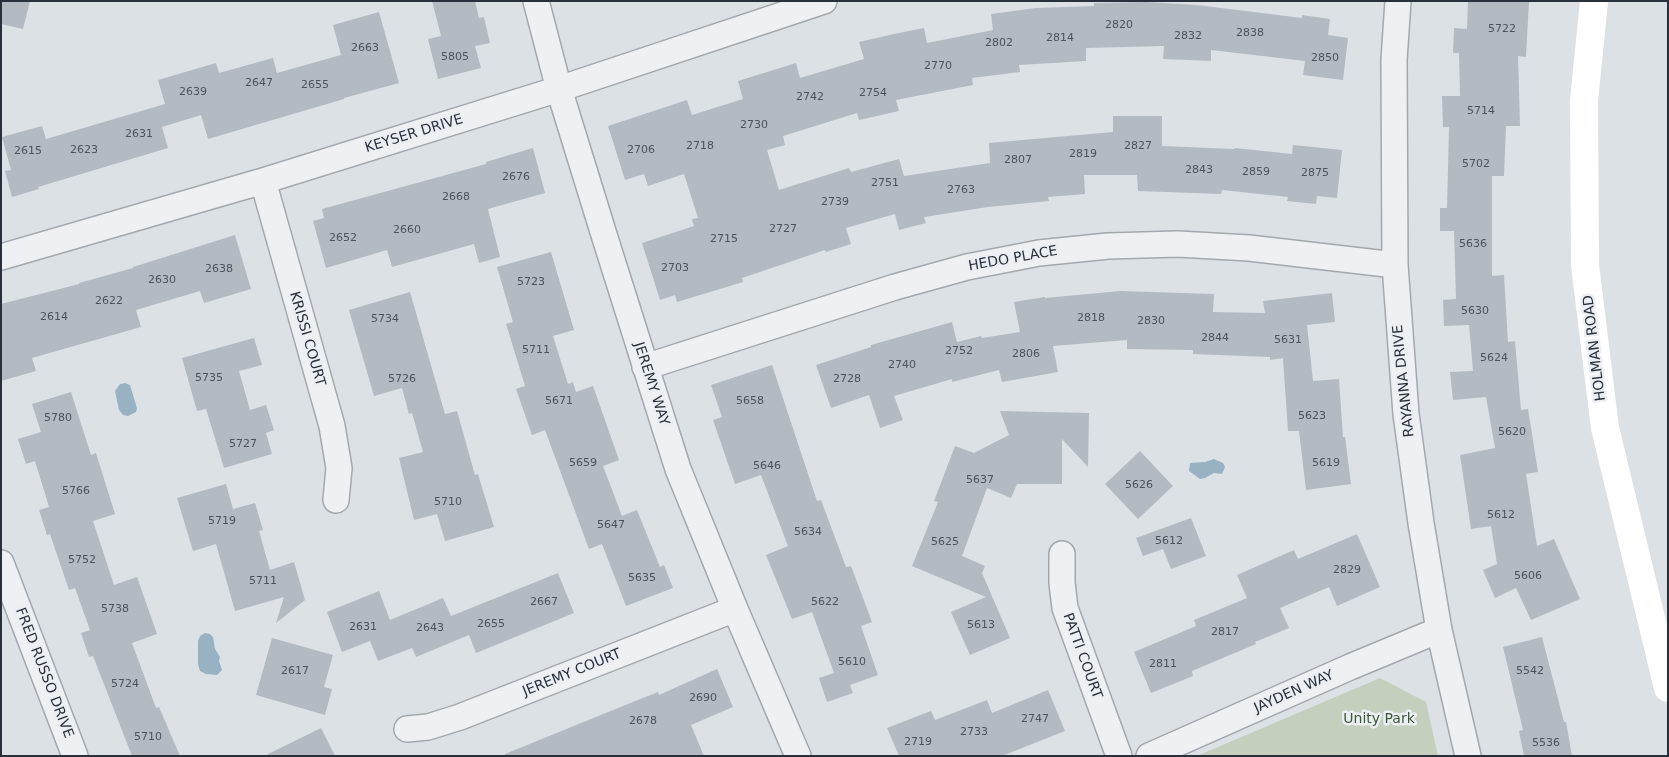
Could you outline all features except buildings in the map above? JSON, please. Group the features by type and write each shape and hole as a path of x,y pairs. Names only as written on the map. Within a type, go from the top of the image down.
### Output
{"main road":[{"name":"HOLMAN ROAD","path":"1594,1 1584,101 1585,265 1605,428 1668,688"}],"street":[{"name":"JEREMY WAY","path":"536,1 559,89 678,469 734,609 798,756"},
{"name":"KEYSER DRIVE","path":"1,257 263,181 559,89 824,1"},
{"name":"RAYANNA DRIVE","path":"1398,1 1394,60 1395,265 1406,414 1421,523 1439,630 1468,756"},
{"name":"KRISSI COURT","path":"263,181 332,426 338,468 336,500"},
{"name":"HEDO PLACE","path":"645,367 895,287 966,267 1038,253 1108,246 1178,244 1249,248 1395,265"},
{"name":"PATTI COURT","path":"1062,554 1062,583 1065,608 1119,756"},
{"name":"FRED RUSSO DRIVE","path":"1,563 76,756"},
{"name":"JEREMY COURT","path":"407,729 428,727 460,718 734,609"},
{"name":"JAYDEN WAY","path":"1149,756 1350,667 1439,630"}],"green space":[{"name":"Unity Park","path":"1380,678 1426,702 1438,756 1197,756"}],"water":[{"path":"120,384 130,385 137,408 136,412 128,416 123,415 119,410 115,391"},
{"path":"1214,459 1223,463 1225,467 1222,474 1214,473 1200,479 1189,471 1190,463"},
{"path":"205,633 213,637 215,649 220,657 219,661 222,670 217,675 206,674 200,671 198,664 198,641 200,636"}]}
